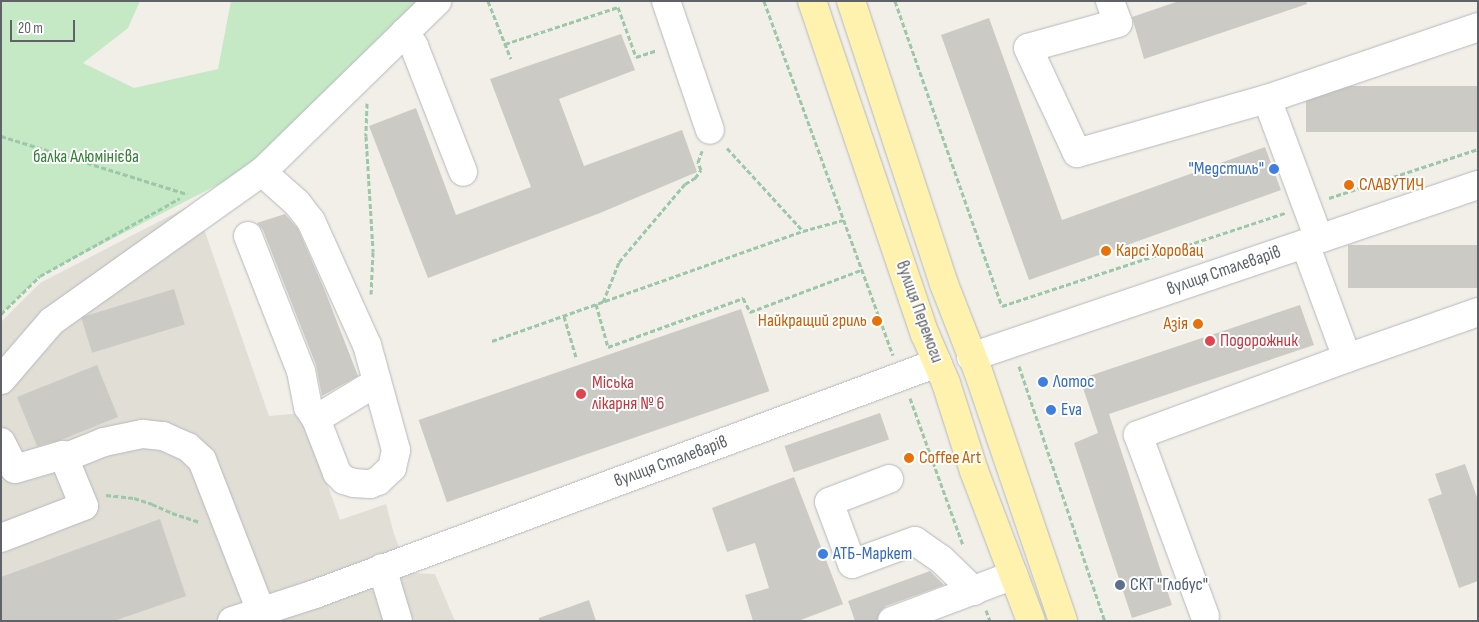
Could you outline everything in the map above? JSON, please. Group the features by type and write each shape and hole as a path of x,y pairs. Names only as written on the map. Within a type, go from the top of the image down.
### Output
{"main road":[{"name":"вулиця Перемоги","path":"812,1 925,334 937,363 974,471 1031,621"},
{"name":"вулиця Перемоги","path":"851,1 971,357 978,371 1063,621"}],"street":[{"path":"1,380 52,321 262,172 437,1"},
{"path":"666,1 710,130"},
{"path":"1110,1 1118,23 1028,48 1077,153 1268,99 1478,27"},
{"path":"405,32 414,46 463,172"},
{"path":"1268,99 1307,206 1312,242 1347,358"},
{"path":"248,236 301,371 308,407 316,419 340,477 361,484 378,481 392,468 396,450 367,345 311,221 297,203 262,172"},
{"name":"вулиця Сталеварів","path":"971,357 1478,185"},
{"path":"1200,619 1138,434 1478,312"},
{"name":"вулиця Сталеварів","path":"232,621 393,564 937,363"},
{"path":"316,419 377,382"},
{"path":"64,458 104,442 143,434 163,436 188,447 202,460 261,611"},
{"path":"1,442 15,469 63,455 84,506 1,538"},
{"path":"889,478 829,502 852,564 915,541 941,558 977,590"},
{"path":"393,564 398,621"},
{"path":"892,621 1014,575"}],"path":[{"path":"488,1 511,60"},
{"path":"764,1 966,552"},
{"path":"896,1 1002,306 1478,149"},
{"path":"505,44 618,7 636,57 680,43"},
{"path":"367,99 366,136 373,252 371,295"},
{"path":"603,302 619,262 680,190 695,178 700,170 698,162 710,130 803,231"},
{"path":"1,136 187,194 40,276 1,314"},
{"path":"492,341 803,231 843,220"},
{"path":"596,304 608,347 743,298 750,312 862,270"},
{"path":"564,316 576,357"},
{"path":"1019,365 1105,621"},
{"path":"78,490 143,501 231,535"},
{"path":"977,590 990,621"}],"shaded area":[{"path":"195,203 269,416 302,413 340,520 386,504 394,534 409,573 435,574 455,621 1,621 1,322 40,283"}],"green space":[{"name":"балка Алюмінієва","path":"1,1 140,1 128,28 83,63 134,88 218,69 231,1 421,1 258,164 40,276 1,314"}],"building":[{"path":"1179,1 1306,1 1307,4 1144,59 1132,17"},
{"path":"989,18 1062,220 1265,147 1281,190 1029,280 941,35"},
{"path":"621,34 635,70 559,99 584,166 682,130 697,172 600,213 428,278 369,126 416,108 456,215 531,187 490,79"},
{"path":"1306,86 1478,86 1478,132 1306,132"},
{"path":"285,214 298,229 325,291 358,376 322,396 316,365 263,230 257,223"},
{"path":"1348,245 1478,245 1478,288 1348,288"},
{"path":"174,289 185,324 92,353 81,317"},
{"path":"1300,305 1314,345 1109,414 1172,605 1132,618 1074,443 1098,433 1080,379"},
{"path":"741,309 769,391 447,502 419,420"},
{"path":"97,365 118,417 61,440 37,446 17,397"},
{"path":"880,413 889,439 794,472 785,446"},
{"path":"1465,464 1478,500 1478,581 1459,588 1428,499 1442,494 1435,474"},
{"path":"794,477 843,604 798,621 753,621 745,595 769,588 755,543 727,552 712,508"},
{"path":"160,519 186,596 114,621 1,621 1,577"},
{"path":"930,571 944,585 886,606 880,612 877,621 855,621 848,601"},
{"path":"589,600 596,621 539,621 539,618"}],"place":[{"name":"\"Медстиль\"","path":"1274,169"},
{"name":"СЛАВУТИЧ","path":"1349,185"},
{"name":"Карсі Хоровац","path":"1106,251"},
{"name":"Найкращий гриль","path":"877,321"},
{"name":"Азія","path":"1198,324"},
{"name":"Подорожник","path":"1210,341"},
{"name":"Лотос","path":"1043,382"},
{"name":"Мiська лiкарня № 6","path":"581,394"},
{"name":"Eva","path":"1051,410"},
{"name":"Coffee Art","path":"909,458"},
{"name":"АТБ-Маркет","path":"823,554"},
{"name":"СКТ \"Глобус\"","path":"1120,585"}]}
